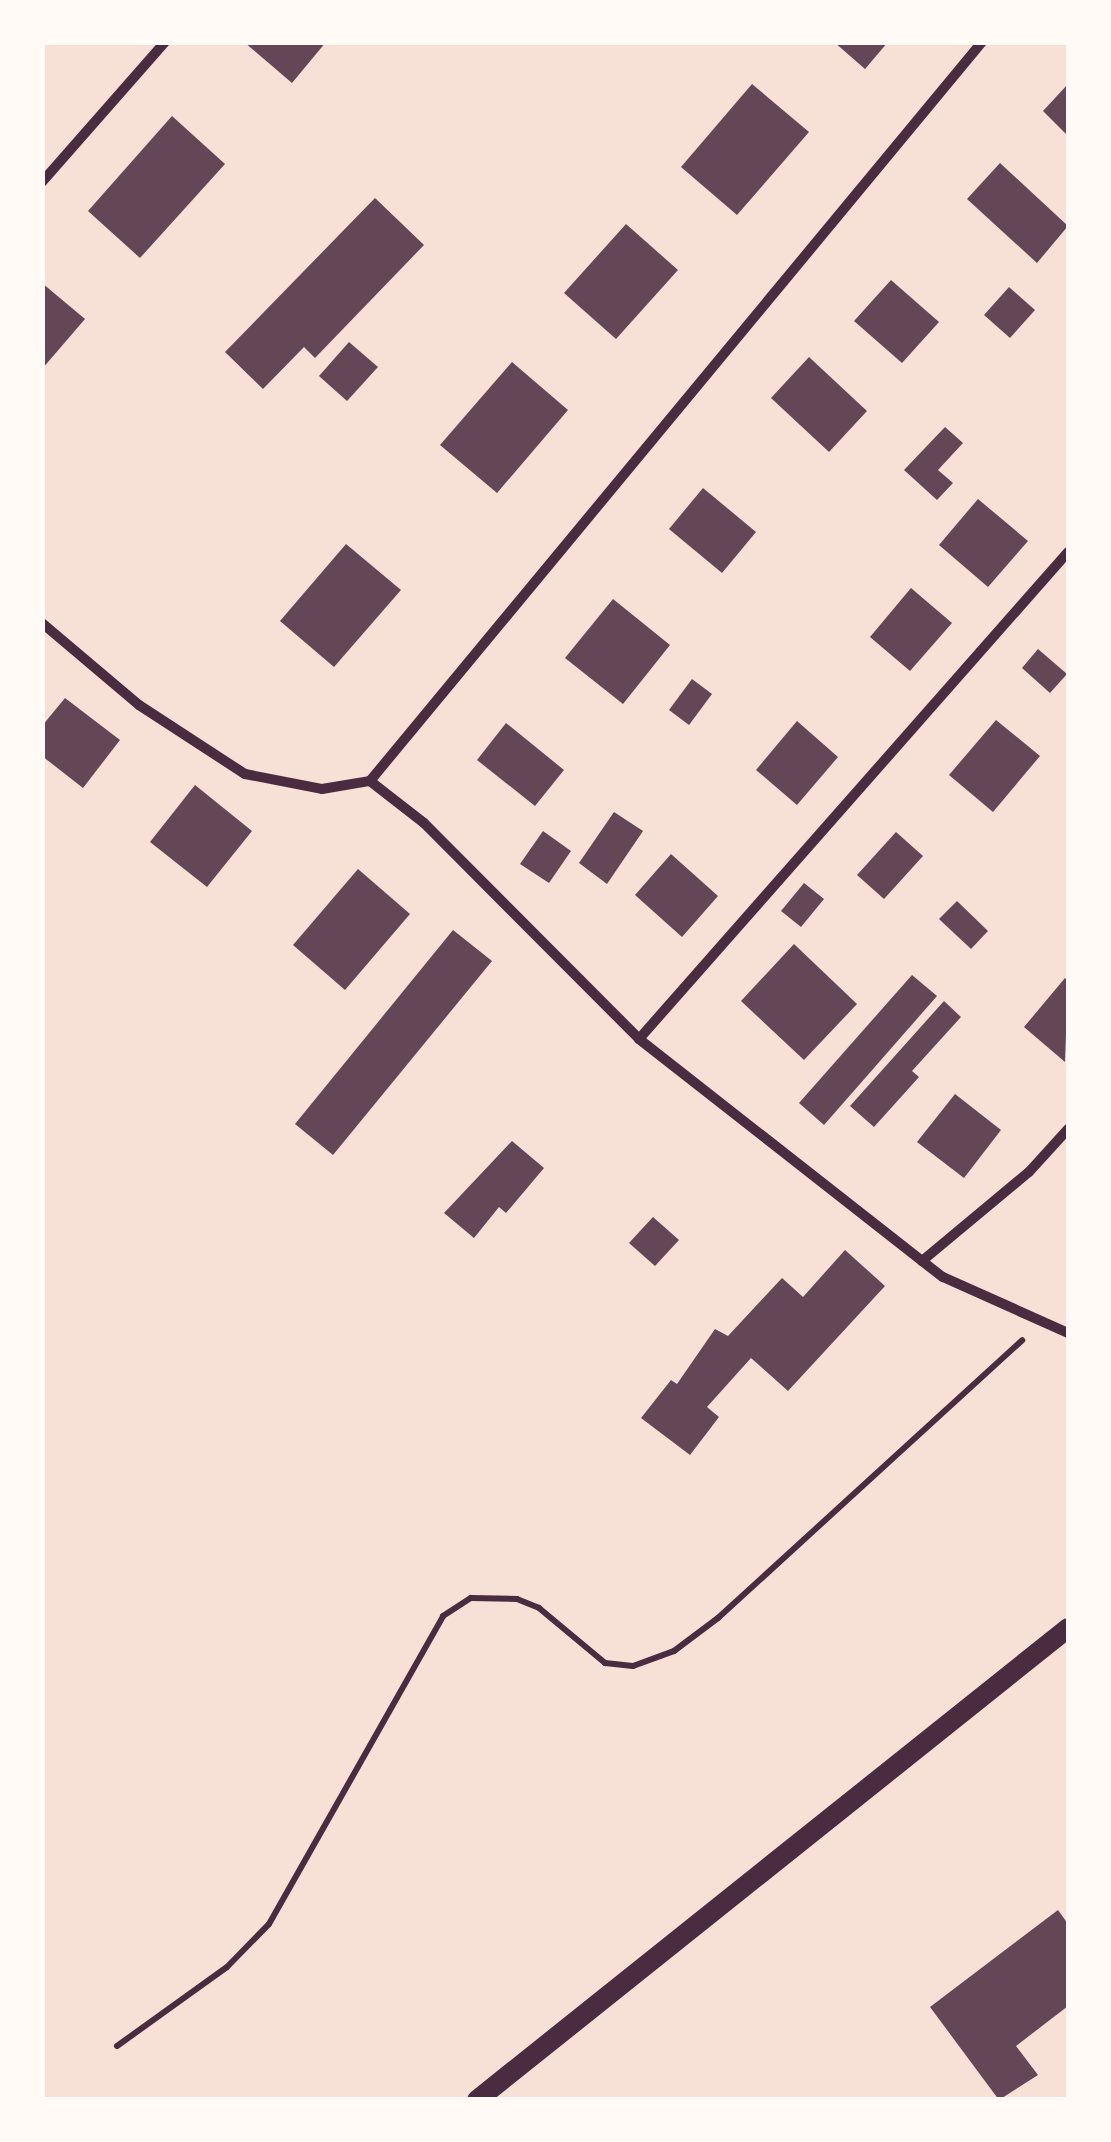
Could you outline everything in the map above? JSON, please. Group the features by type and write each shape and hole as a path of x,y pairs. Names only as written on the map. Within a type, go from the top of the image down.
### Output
{"main road":[{"path":"477,2100 1068,1628"}],"street":[{"path":"42,182 165,42"},
{"path":"42,623 139,706 244,774 322,788 370,781 982,42"},
{"path":"639,1039 1068,552"},
{"path":"370,781 424,822 639,1039 922,1261 968,1291 1068,1333"},
{"path":"922,1261 1029,1172 1068,1129"}],"path":[{"path":"117,2046 227,1967 269,1924 443,1616 470,1598 517,1598 538,1608 606,1663 633,1666 674,1651 718,1618 1042,1323"}],"building":[{"path":"244,42 326,42 292,83"},
{"path":"834,42 888,42 865,69"},
{"path":"752,84 809,132 737,215 681,167"},
{"path":"1068,84 1068,136 1043,111"},
{"path":"172,116 225,164 140,258 88,211"},
{"path":"1000,163 1068,226 1037,263 967,199"},
{"path":"375,198 424,245 315,358 304,347 263,389 225,352"},
{"path":"626,224 678,270 616,339 564,293"},
{"path":"891,280 939,322 902,363 854,321"},
{"path":"42,283 85,319 42,369"},
{"path":"1009,287 1035,310 1010,338 984,315"},
{"path":"349,342 378,367 347,401 319,376"},
{"path":"809,357 867,411 829,452 771,398"},
{"path":"512,362 568,410 497,493 440,445"},
{"path":"945,427 963,443 938,470 953,483 937,500 904,470"},
{"path":"703,488 756,532 722,573 669,529"},
{"path":"978,499 1028,541 988,587 939,545"},
{"path":"346,544 401,590 334,667 280,621"},
{"path":"911,588 952,623 910,671 870,637"},
{"path":"613,599 670,645 623,704 565,658"},
{"path":"1038,649 1067,674 1050,693 1022,668"},
{"path":"692,679 712,694 689,725 669,710"},
{"path":"65,698 120,740 83,788 42,756 42,726"},
{"path":"996,720 1040,756 993,812 949,775"},
{"path":"797,721 838,757 797,805 756,770"},
{"path":"506,723 564,770 535,806 477,760"},
{"path":"195,785 252,831 207,887 150,842"},
{"path":"614,812 643,831 607,884 579,863"},
{"path":"543,831 571,851 549,883 520,864"},
{"path":"896,832 923,856 884,899 857,875"},
{"path":"671,854 718,896 682,937 635,895"},
{"path":"358,869 410,914 345,990 293,945"},
{"path":"804,883 824,899 801,927 781,911"},
{"path":"957,901 988,931 971,949 939,919"},
{"path":"453,930 492,961 333,1155 295,1124"},
{"path":"794,944 857,1004 804,1060 741,1001"},
{"path":"912,975 937,996 824,1125 799,1103"},
{"path":"1065,978 1068,981 1065,1062 1024,1027"},
{"path":"944,1001 961,1017 912,1071 919,1077 874,1127 850,1106"},
{"path":"955,1094 1001,1130 964,1178 917,1142"},
{"path":"512,1141 544,1168 506,1213 499,1207 474,1238 444,1213"},
{"path":"653,1217 679,1240 655,1266 629,1243"},
{"path":"845,1250 885,1286 788,1391 751,1358 707,1407 719,1417 690,1455 641,1418 671,1380 677,1384 715,1329 728,1336 782,1278 803,1297"},
{"path":"1058,1910 1068,1924 1068,2006 1016,2046 1038,2075 999,2100 930,2007"}]}
